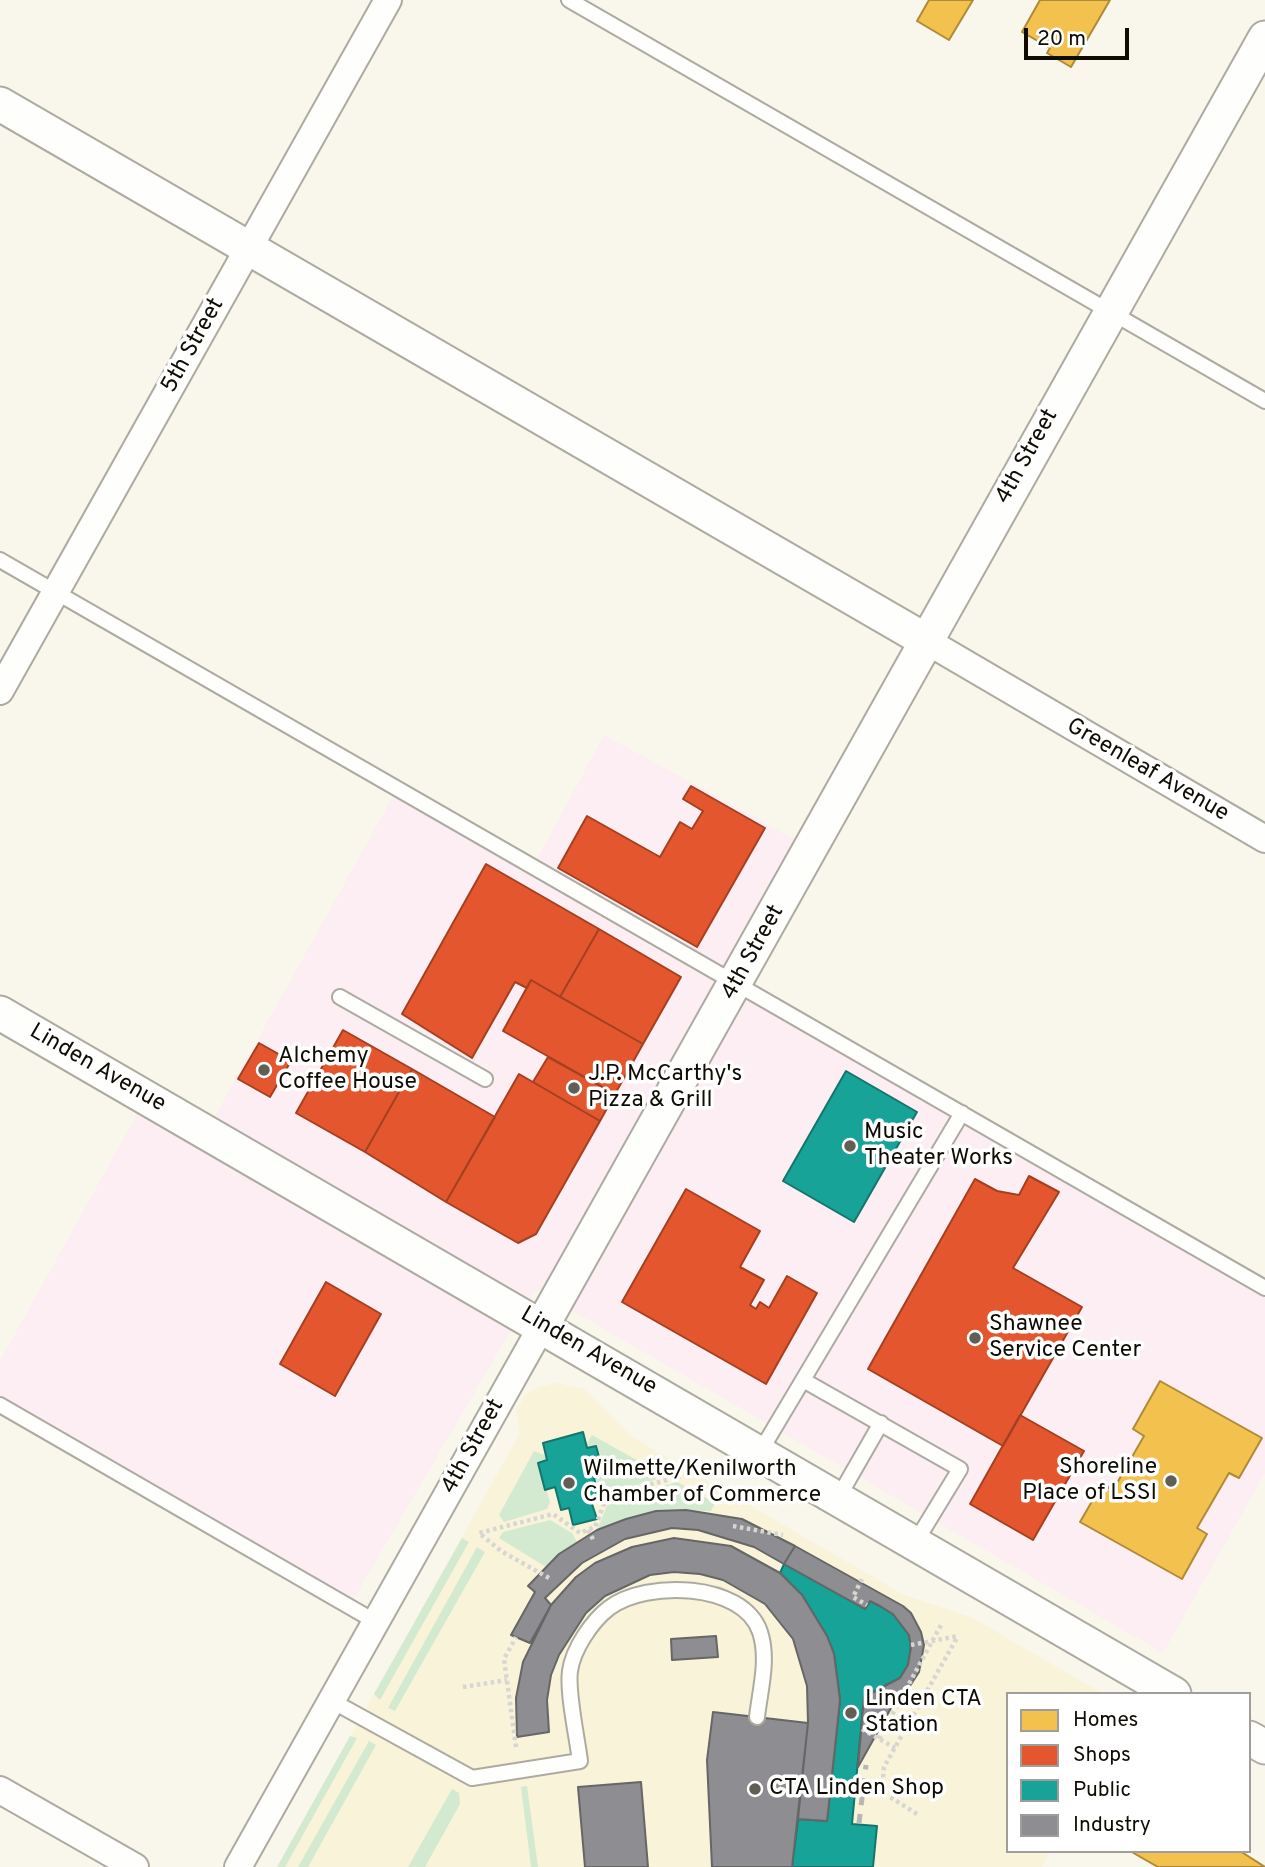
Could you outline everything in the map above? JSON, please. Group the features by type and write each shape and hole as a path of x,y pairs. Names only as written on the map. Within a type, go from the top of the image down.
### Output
{"street":[{"name":"5th Street","path":"0,691 388,0"},
{"name":"4th Street","path":"239,1867 542,1325 737,984 925,640 1265,38"},
{"path":"0,104 925,640"},
{"name":"Greenleaf Avenue","path":"925,640 1030,704 1265,839"},
{"name":"Linden Avenue","path":"0,1013 1171,1692"},
{"path":"0,1790 135,1867"}],"lane":[{"path":"569,0 1265,401"},
{"path":"0,560 1265,1288"},
{"path":"340,997 485,1079"},
{"path":"760,1452 962,1113"},
{"path":"803,1380 960,1469 915,1543"},
{"path":"0,1405 376,1622"},
{"path":"838,1498 881,1423"},
{"path":"332,1701 472,1779 580,1761 570,1672 582,1641 610,1608 641,1595 682,1590 714,1593 735,1603 751,1616 760,1631 765,1653 757,1717"}],"path":[{"path":"549,1578 501,1551 479,1533 552,1514 580,1533 594,1527 607,1496 682,1476"},
{"path":"733,1526 783,1535"},
{"path":"587,1530 594,1541"},
{"path":"862,1579 853,1597 867,1605"},
{"path":"879,1739 941,1625"},
{"path":"911,1645 958,1636 884,1768 882,1792 917,1814"},
{"path":"516,1637 504,1660 517,1755"},
{"path":"463,1687 507,1680"},
{"path":"862,1729 895,1748"}],"shaded area":[{"path":"604,735 805,845 732,980 1265,1288 1265,1473 1163,1653 535,1289 349,1607 0,1399 0,1361 145,1100 205,1134 396,791 534,865"},
{"path":"557,1383 584,1389 632,1437 904,1595 971,1617 1100,1692 1006,1692 1006,1853 1049,1853 1042,1867 277,1867 520,1433 516,1410 526,1394 541,1386"}],"green space":[{"path":"592,1435 658,1472 655,1480 598,1495 594,1478 604,1474 596,1446 587,1448 586,1445"},
{"path":"534,1451 547,1456 547,1460 538,1463 550,1502 547,1509 504,1522 499,1515"},
{"path":"677,1482 715,1503 711,1511 656,1511 597,1530 609,1501"},
{"path":"550,1520 572,1533 577,1542 546,1567 499,1538 503,1532"},
{"path":"462,1538 469,1542 380,1700 374,1694"},
{"path":"477,1547 485,1552 395,1711 388,1708"},
{"path":"350,1736 357,1738 285,1867 277,1867"},
{"path":"369,1741 376,1745 308,1867 298,1867"},
{"path":"527,1786 538,1867 531,1867 521,1787"},
{"path":"452,1789 459,1793 460,1804 425,1867 408,1867"}],"building: Homes":[{"path":"929,0 973,0 949,40 917,21"},
{"path":"1040,0 1110,0 1071,67 1047,53 1050,48 1022,32"},
{"name":"Shoreline Place of LSSI","path":"1160,1381 1262,1438 1239,1478 1229,1473 1197,1528 1207,1534 1182,1579 1080,1522 1102,1484 1113,1490 1144,1436 1133,1429"},
{"path":"1134,1853 1243,1853 1265,1867 1158,1867"}],"building: Shops":[{"path":"691,786 765,828 697,947 558,868 587,816 660,857 680,822 692,829 703,811 683,799"},
{"path":"486,864 599,929 560,997 531,980 527,988 515,982 472,1058 402,1014"},
{"path":"599,929 681,977 643,1044 560,997"},
{"path":"531,980 643,1044 615,1094 503,1031"},
{"path":"343,1030 412,1069 365,1152 296,1113"},
{"name":"Alchemy Coffee House","path":"259,1043 291,1061 270,1097 238,1079"},
{"name":"J.P. McCarthy's Pizza & Grill","path":"548,1057 615,1094 600,1121 533,1082"},
{"path":"412,1069 495,1117 446,1202 365,1152"},
{"path":"519,1074 600,1121 536,1234 518,1243 446,1202"},
{"name":"Shawnee Service Center","path":"1029,1176 1059,1192 1013,1268 1082,1307 1003,1446 868,1369 975,1179 997,1191 1019,1195"},
{"path":"686,1189 760,1231 740,1267 764,1280 750,1305 756,1309 760,1302 769,1308 787,1276 817,1293 766,1384 622,1302"},
{"path":"326,1282 381,1314 335,1396 280,1364"},
{"path":"1020,1415 1084,1451 1033,1540 970,1504"}],"building: Public":[{"name":"Music Theater Works","path":"846,1071 917,1112 854,1222 783,1181"},
{"name":"Wilmette/Kenilworth Chamber of Commerce","path":"583,1432 587,1448 596,1446 604,1475 594,1478 599,1499 591,1501 597,1519 573,1525 569,1508 561,1510 555,1487 545,1490 538,1463 547,1460 543,1443"},
{"name":"Linden CTA Station","path":"784,1564 865,1609 870,1601 880,1606 893,1614 909,1635 911,1647 908,1665 900,1678 864,1697 852,1824 877,1826 873,1867 792,1867 798,1819 827,1821 840,1700 834,1654 827,1636 802,1595 780,1573"}],"building: Industry":[{"path":"686,1510 742,1519 795,1546 784,1564 754,1547 698,1530 672,1528 625,1539 582,1563 545,1598 551,1605 530,1643 511,1635 535,1592 528,1586 559,1554 597,1530 626,1519 656,1511"},
{"path":"674,1538 731,1546 780,1573 802,1595 827,1636 834,1654 840,1700 827,1821 798,1819 808,1723 807,1686 793,1639 765,1604 723,1580 700,1574 674,1572 650,1575 605,1596 586,1613 559,1655 551,1675 547,1700 549,1732 517,1737 516,1698 523,1662 551,1605 576,1577 595,1563 632,1547"},
{"path":"795,1546 903,1606 911,1613 921,1632 924,1645 919,1672 908,1689 895,1701 858,1767 864,1697 900,1678 908,1665 911,1647 909,1635 893,1614 880,1606 870,1601 865,1609 784,1564"},
{"path":"716,1636 718,1657 672,1660 671,1639"},
{"name":"CTA Linden Shop","path":"713,1712 808,1723 792,1867 712,1867 707,1760"},
{"path":"641,1782 648,1867 585,1867 578,1787"}],"railway":[{"path":"859,1823 866,1765"}],"place":[{"name":"Alchemy Coffee House","path":"264,1070"},
{"name":"J.P. McCarthy's Pizza & Grill","path":"574,1088"},
{"name":"Music Theater Works","path":"850,1146"},
{"name":"Shawnee Service Center","path":"975,1338"},
{"name":"Shoreline Place of LSSI","path":"1171,1481"},
{"name":"Wilmette/Kenilworth Chamber of Commerce","path":"569,1483"},
{"name":"Linden CTA Station","path":"851,1713"},
{"name":"CTA Linden Shop","path":"755,1789"}]}
